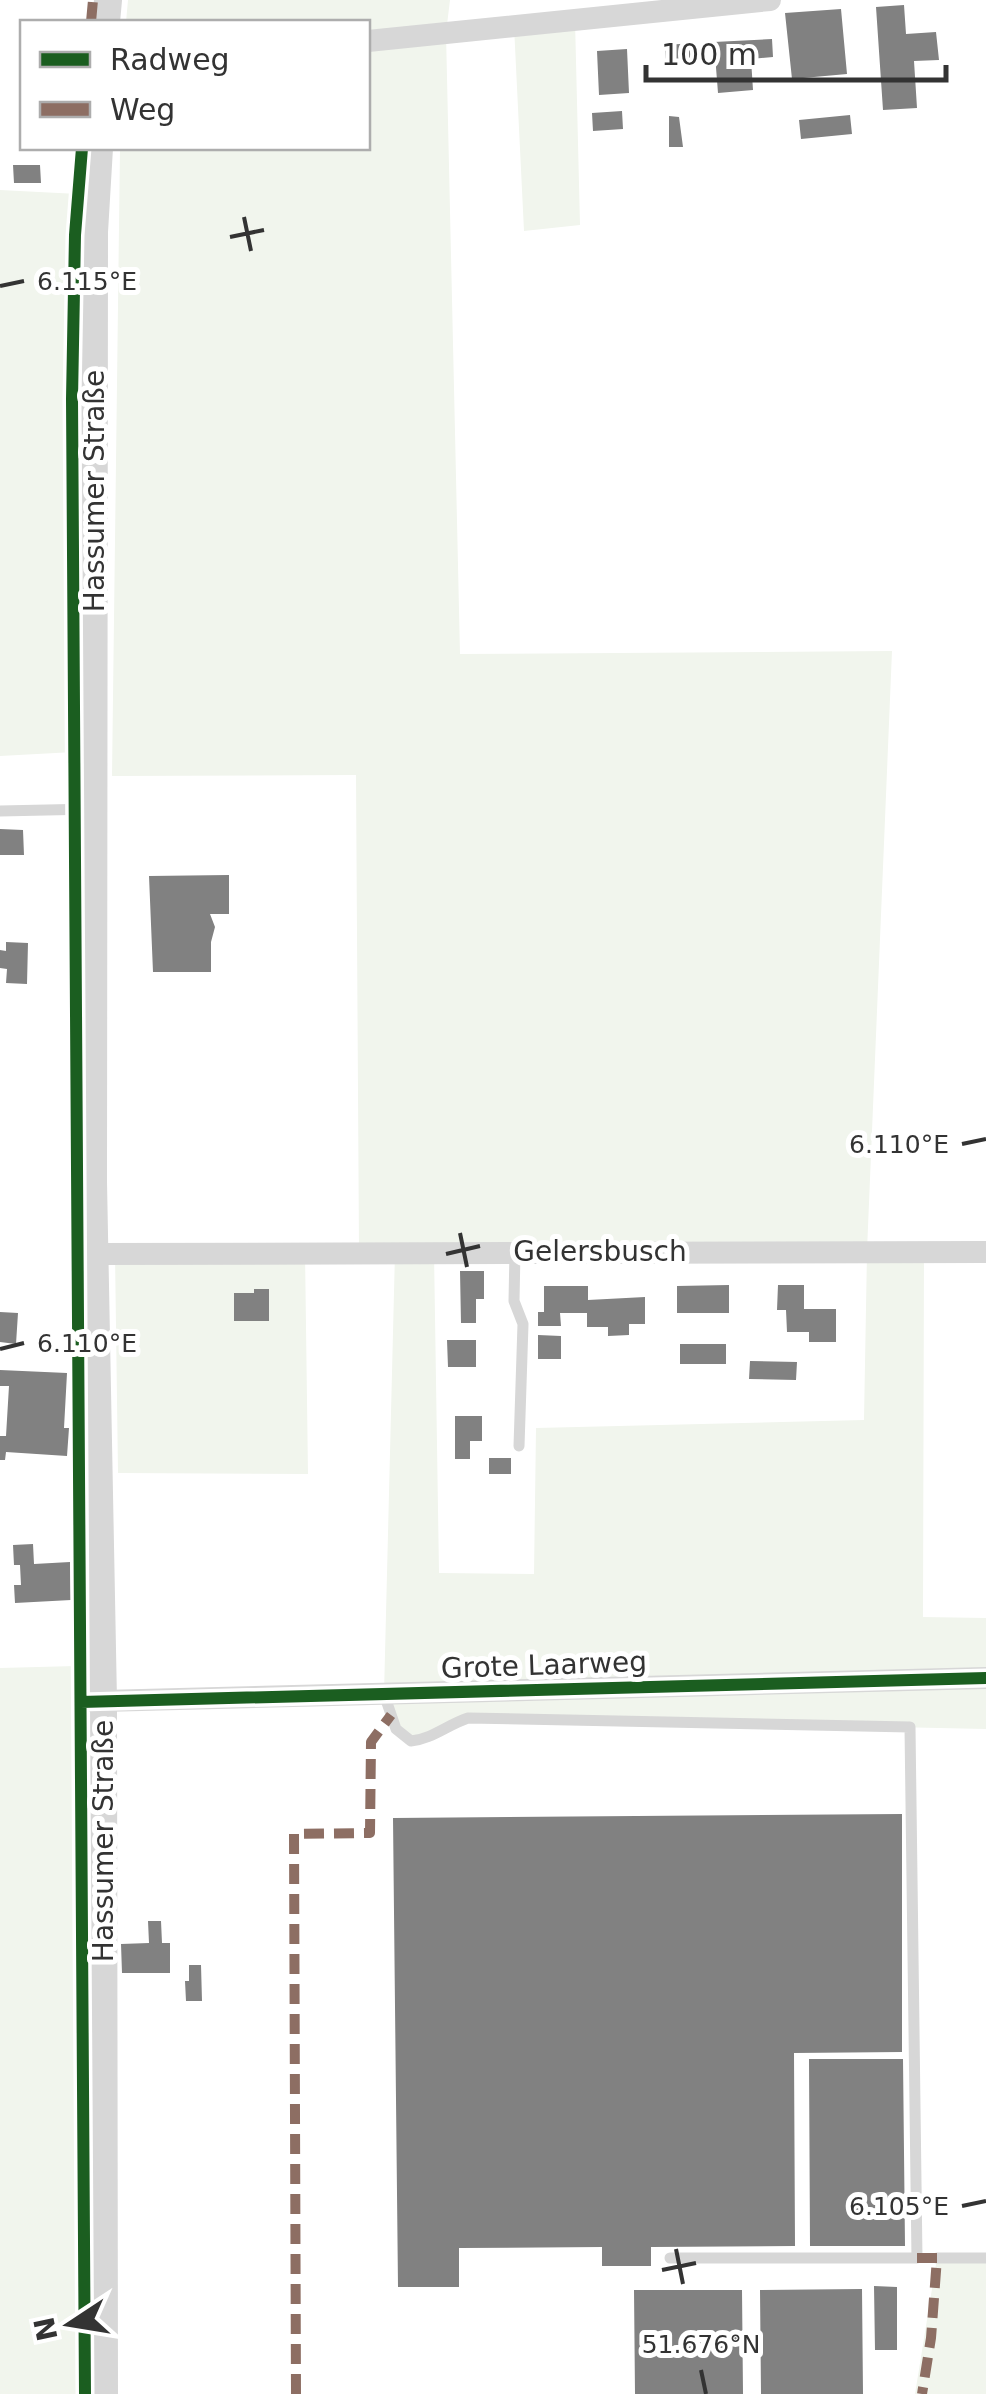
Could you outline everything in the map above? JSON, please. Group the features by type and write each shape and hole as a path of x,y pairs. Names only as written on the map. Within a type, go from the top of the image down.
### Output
{"street":[{"path":"370,41 770,0"},
{"name":"Hassumer Straße","path":"98,150 94,232 94,1254 102,1701 104,2394"},
{"name":"Gelersbusch","path":"94,1254 986,1252"},
{"name":"Grote Laarweg","path":"102,1701 986,1678"}],"lane":[{"path":"0,811 93,809"},
{"path":"516,1251 514,1301 522,1324 519,1446"},
{"path":"384,1694 396,1730 411,1741 428,1740 447,1726 468,1718 910,1726 917,2258 670,2258"},
{"path":"937,2258 986,2258"}],"shaded area":[{"path":"128,0 450,0 446,33 460,654 892,651 867,1251 924,1251 923,1617 986,1618 986,1729 468,1718 411,1741 396,1729 384,1694 395,1252 359,1252 356,775 112,776 120,150 370,150 370,20 126,20","holes":["434,1252 867,1252 864,1420 536,1428 534,1574 439,1573"]},
{"path":"575,20 580,225 524,231 514,26"},
{"path":"0,190 78,194 72,399 74,752 0,756"},
{"path":"305,1252 308,1474 118,1473 115,1254"},
{"path":"76,1666 85,2394 0,2394 0,1668"},
{"path":"937,2258 986,2258 986,2394 915,2394"}],"building":[{"path":"904,5 906,34 936,32 939,60 914,61 917,108 883,110 876,7"},
{"path":"841,9 847,74 792,79 785,13"},
{"path":"772,39 773,57 751,59 753,90 718,93 714,42"},
{"path":"695,43 697,60 666,63 665,45"},
{"path":"627,49 629,93 599,95 597,51"},
{"path":"622,111 623,129 593,131 592,113"},
{"path":"850,115 852,134 801,139 799,120"},
{"path":"669,116 679,117 683,147 669,147"},
{"path":"13,165 40,165 41,183 14,183"},
{"path":"0,829 23,830 24,855 0,855"},
{"path":"229,875 229,914 210,914 215,927 211,972 153,972 149,876"},
{"path":"6,942 28,943 27,984 6,983 7,969 0,968 0,950 6,951"},
{"path":"460,1271 484,1271 484,1299 476,1299 476,1323 461,1323"},
{"path":"729,1285 729,1313 677,1313 677,1286"},
{"path":"778,1285 804,1285 804,1309 836,1309 836,1342 809,1342 809,1332 787,1332 786,1310 777,1310"},
{"path":"544,1286 588,1286 588,1300 645,1297 645,1324 629,1324 629,1335 608,1336 608,1327 587,1327 587,1313 560,1313 561,1326 538,1326 538,1312 544,1312"},
{"path":"254,1289 269,1289 269,1321 234,1321 234,1293 254,1293"},
{"path":"0,1312 18,1313 16,1344 0,1342"},
{"path":"538,1335 561,1336 561,1359 538,1359"},
{"path":"447,1340 476,1340 476,1367 448,1367"},
{"path":"680,1344 726,1344 726,1364 680,1364"},
{"path":"750,1361 797,1362 796,1380 749,1379"},
{"path":"0,1370 67,1373 67,1456 6,1452 5,1460 0,1460 0,1436 6,1436 9,1386 0,1386"},
{"path":"455,1416 482,1416 482,1441 470,1441 470,1459 455,1459"},
{"path":"489,1458 511,1458 511,1474 489,1474"},
{"path":"33,1544 34,1564 70,1562 71,1600 15,1603 14,1585 21,1585 13,1545"},
{"path":"902,1814 902,2052 794,2053 795,2246 651,2247 651,2266 602,2266 602,2247 459,2248 459,2287 398,2287 393,1818"},
{"path":"148,1921 161,1921 162,1943 170,1943 170,1973 122,1973 121,1944 149,1943"},
{"path":"189,1965 201,1965 202,2001 186,2001"},
{"path":"809,2059 903,2059 905,2246 810,2246"},
{"path":"874,2286 897,2287 897,2350 875,2350"},
{"path":"862,2289 863,2394 761,2394 760,2290"},
{"path":"634,2290 742,2290 743,2394 635,2394"}],"marked path":[{"path":"91,20 93,0"},
{"path":"296,2394 294,1834 370,1833 371,1742 391,1715"},
{"path":"917,2258 937,2258 922,2394"}],"cycle path":[{"path":"82,150 75,235 72,399 85,2394"},
{"path":"81,1702 986,1678"}]}
